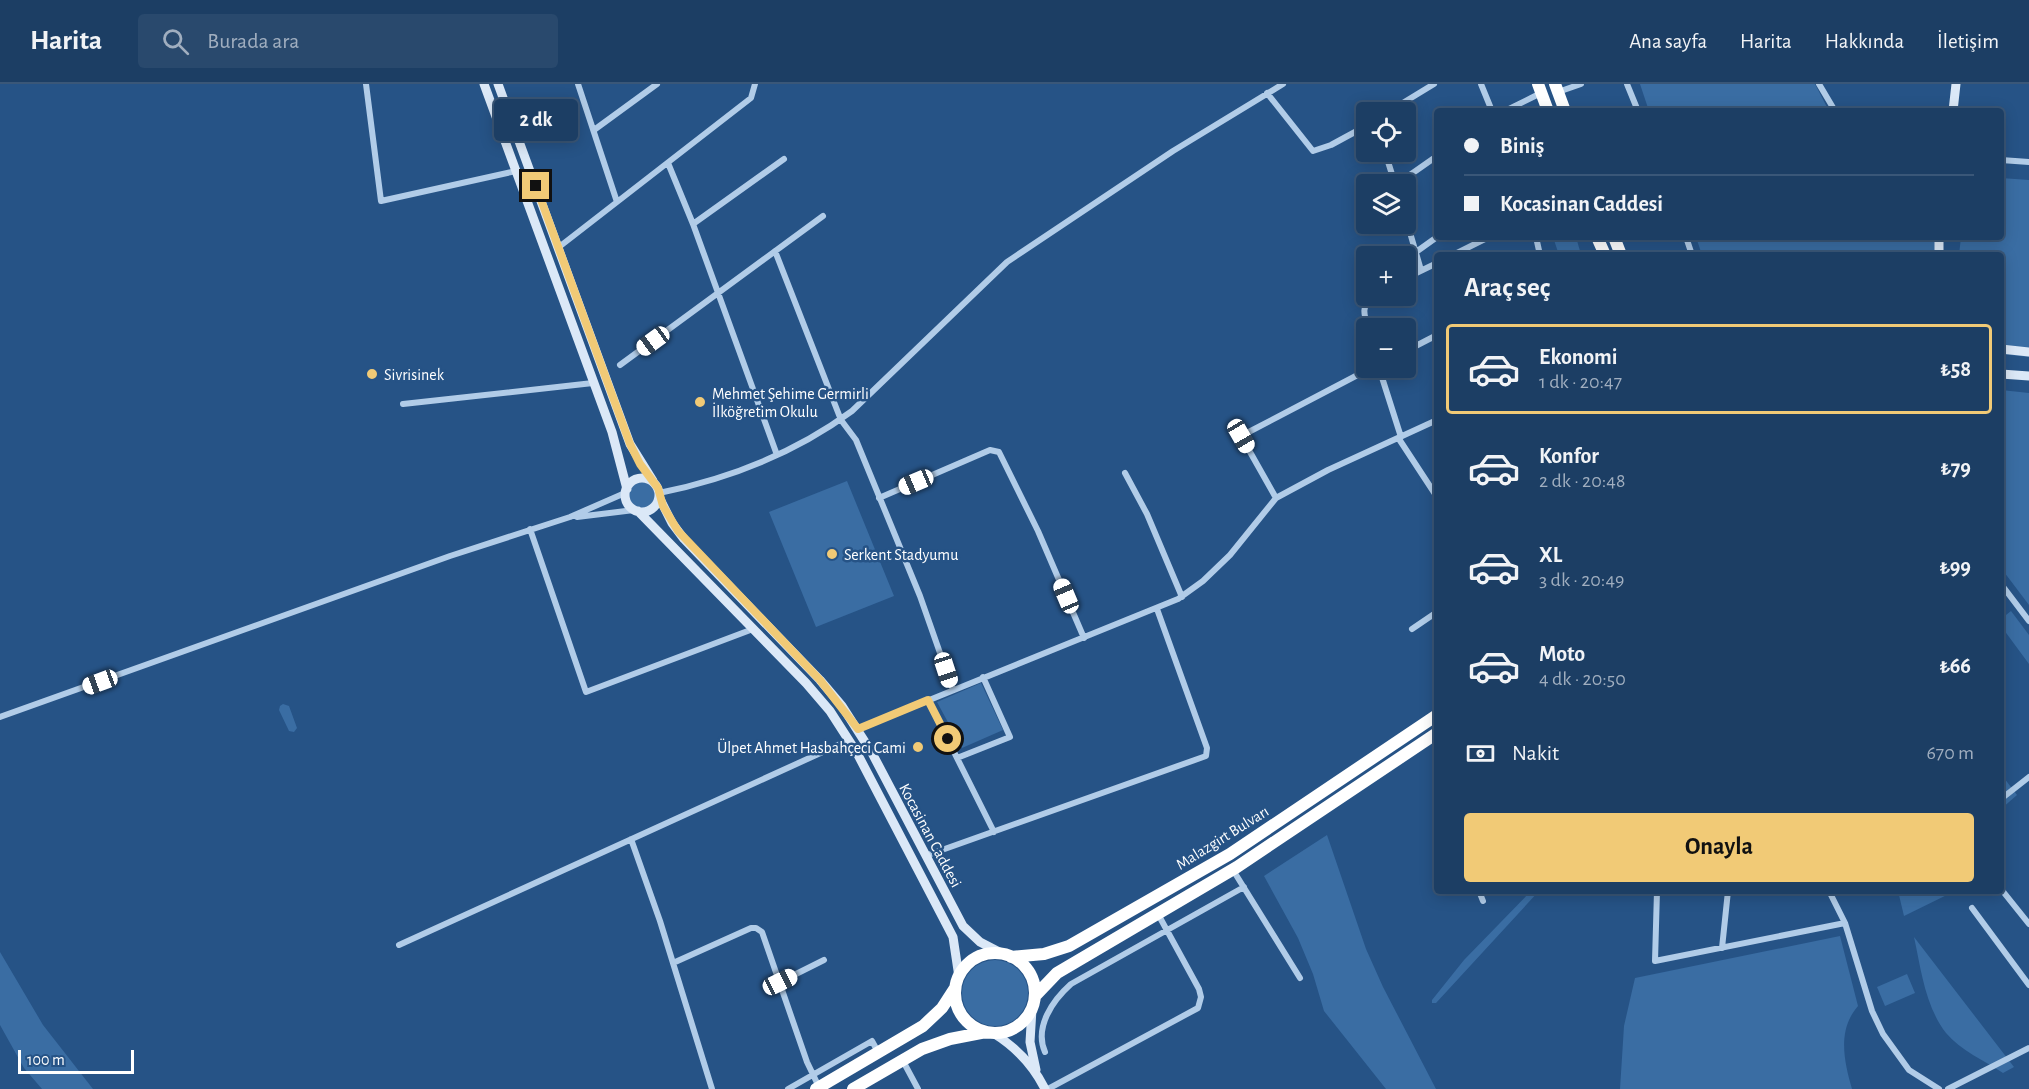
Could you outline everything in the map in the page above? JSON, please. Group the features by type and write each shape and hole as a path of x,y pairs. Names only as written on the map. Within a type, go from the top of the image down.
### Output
{"highway":[{"path":"1540,88 1547,108"},
{"path":"1556,88 1564,108"},
{"name":"Malazgirt Bulvarı","path":"1008,956 1044,954 1069,946 1230,854 1434,717"},
{"name":"Malazgirt Bulvarı","path":"1035,996 1057,973 1233,870 1434,734"},
{"path":"817,1088 930,1021 948,1000 966,966 978,958 991,954 1008,956 1028,970 1034,982 1035,996 1032,1009 1024,1021 1013,1029 962,1036 936,1043 853,1089"},
{"path":"958,981 956,998 959,1011 973,1026 989,1032"}],"main road":[{"path":"484,84 617,447 627,502 636,510 645,512 653,508 659,495 630,444 498,84"},
{"path":"1953,108 1956,84"},
{"path":"2004,348 2029,352"},
{"path":"2004,374 2029,376"},
{"path":"626,491 636,479 644,478 653,482"},
{"name":"Kocasinan Caddesi","path":"659,495 672,523 684,539 820,680 858,729 963,926 980,942 1008,956"},
{"name":"Kocasinan Caddesi","path":"636,510 818,697 849,740 953,938 958,981"},
{"path":"1032,1009 1030,1042 1038,1075"},
{"path":"989,1032 1016,1050 1047,1089"}],"street":[{"path":"366,84 381,201 516,171"},
{"path":"578,84 617,202"},
{"path":"594,130 657,84"},
{"path":"559,247 751,98 755,84"},
{"path":"659,495 726,476 777,455 841,420 1007,262 1173,151 1283,84"},
{"path":"1404,102 1434,84"},
{"path":"1481,84 1491,108"},
{"path":"1556,88 1581,84"},
{"path":"1627,84 1637,108"},
{"path":"1819,84 1833,108"},
{"path":"1510,108 1540,88"},
{"path":"1268,93 1312,151 1331,145 1356,131"},
{"path":"1411,174 1434,158"},
{"path":"693,224 784,159"},
{"path":"2004,160 2029,162"},
{"path":"668,163 693,224 777,455"},
{"path":"620,365 823,216"},
{"path":"1421,270 1416,252 1434,239"},
{"path":"1459,252 1483,240"},
{"path":"775,251 841,420 856,440 920,596 953,690"},
{"path":"1416,273 1434,264"},
{"path":"1416,346 1434,337"},
{"path":"1276,498 1241,436 1356,376"},
{"path":"1382,378 1400,438 1434,492"},
{"path":"403,404 593,383"},
{"path":"858,729 1182,597 1230,555 1276,498 1328,470 1434,421"},
{"path":"879,498 990,450 999,452 1038,531 1084,638"},
{"path":"1125,473 1146,514 1182,597"},
{"path":"0,717 530,529 570,517 626,491"},
{"path":"570,517 636,510"},
{"path":"530,529 586,692 753,628"},
{"path":"2004,591 2029,621"},
{"path":"925,856 1204,757 1207,754 1208,750 1157,609"},
{"path":"1412,629 1434,614"},
{"path":"957,758 1010,737 983,677"},
{"path":"928,700 994,832"},
{"path":"399,945 849,740"},
{"path":"2004,797 2029,777"},
{"path":"631,839 712,1089"},
{"path":"1233,870 1300,978"},
{"path":"1045,1052 1042,1045 1045,1023 1051,1007 1078,979 1244,887"},
{"path":"2004,893 2029,924"},
{"path":"1480,894 1483,901"},
{"path":"1657,894 1656,961 1845,923"},
{"path":"1722,948 1728,894"},
{"path":"1830,894 1845,923 1872,1011 1883,1034 1909,1071 1939,1089"},
{"path":"1972,908 2029,985"},
{"path":"1047,1089 1198,1008 1201,997 1199,989 1158,914"},
{"path":"673,963 748,929 756,928 764,934 817,1088"},
{"path":"780,982 824,960"},
{"path":"788,1089 872,1041 878,1052"},
{"path":"1948,1089 2029,1048"},
{"path":"903,1061 918,1089"}],"shaded area":[{"path":"1640,84 1815,84 1827,108 1648,108"},
{"path":"2004,178 2029,180 2029,357 2004,354 2004,252 1959,252 1961,240 2004,240"},
{"path":"1554,240 1577,240 1580,251 1558,252"},
{"path":"1697,240 1934,240 1938,252 1701,252"},
{"path":"2004,390 2029,393 2029,605 2004,572"},
{"name":"Serkent Stadyumu","path":"847,481 894,596 816,627 769,512"},
{"path":"642,482 651,486 655,495 651,504 642,508 633,504 629,495 633,486"},
{"path":"2011,611 2029,635 2029,664 2004,630 2004,617"},
{"path":"981,683 1003,730 962,748 937,702"},
{"path":"283,704 289,706 297,728 294,732 289,731 279,710"},
{"path":"2004,778 2017,795 2004,806"},
{"path":"1327,835 1366,949 1436,1089 1386,1089 1324,1011 1313,974 1298,938 1264,876"},
{"path":"1528,894 1536,894 1436,1003 1432,1003 1464,960"},
{"path":"1899,894 1949,894 1904,916"},
{"path":"1840,936 1858,1006 1847,1025 1844,1046 1852,1089 1620,1089 1624,1026 1635,978"},
{"path":"1914,937 2014,1067 2003,1073 1965,1050 1946,1033 1928,999"},
{"path":"0,952 43,1025 93,1089 42,1089 24,1068 0,1025"},
{"path":"989,960 1001,960 1013,965 1023,975 1028,993 1026,1006 1013,1021 1001,1026 989,1026 977,1021 967,1011 962,999 962,987 967,975 977,965"},
{"path":"1907,974 1915,993 1885,1006 1877,987"}],"place":[{"name":"Sivrisinek","path":"372,374"},
{"name":"Mehmet Şehime Germirli İlköğretim Okulu","path":"700,402"},
{"name":"Serkent Stadyumu","path":"832,554"},
{"name":"Ülpet Ahmet Hasbahçeci Cami","path":"918,747"}],"route":[{"path":"536,186 630,444 640,464 656,484 659,497 672,523 691,546 820,680 858,729 928,700 948,739"}]}
